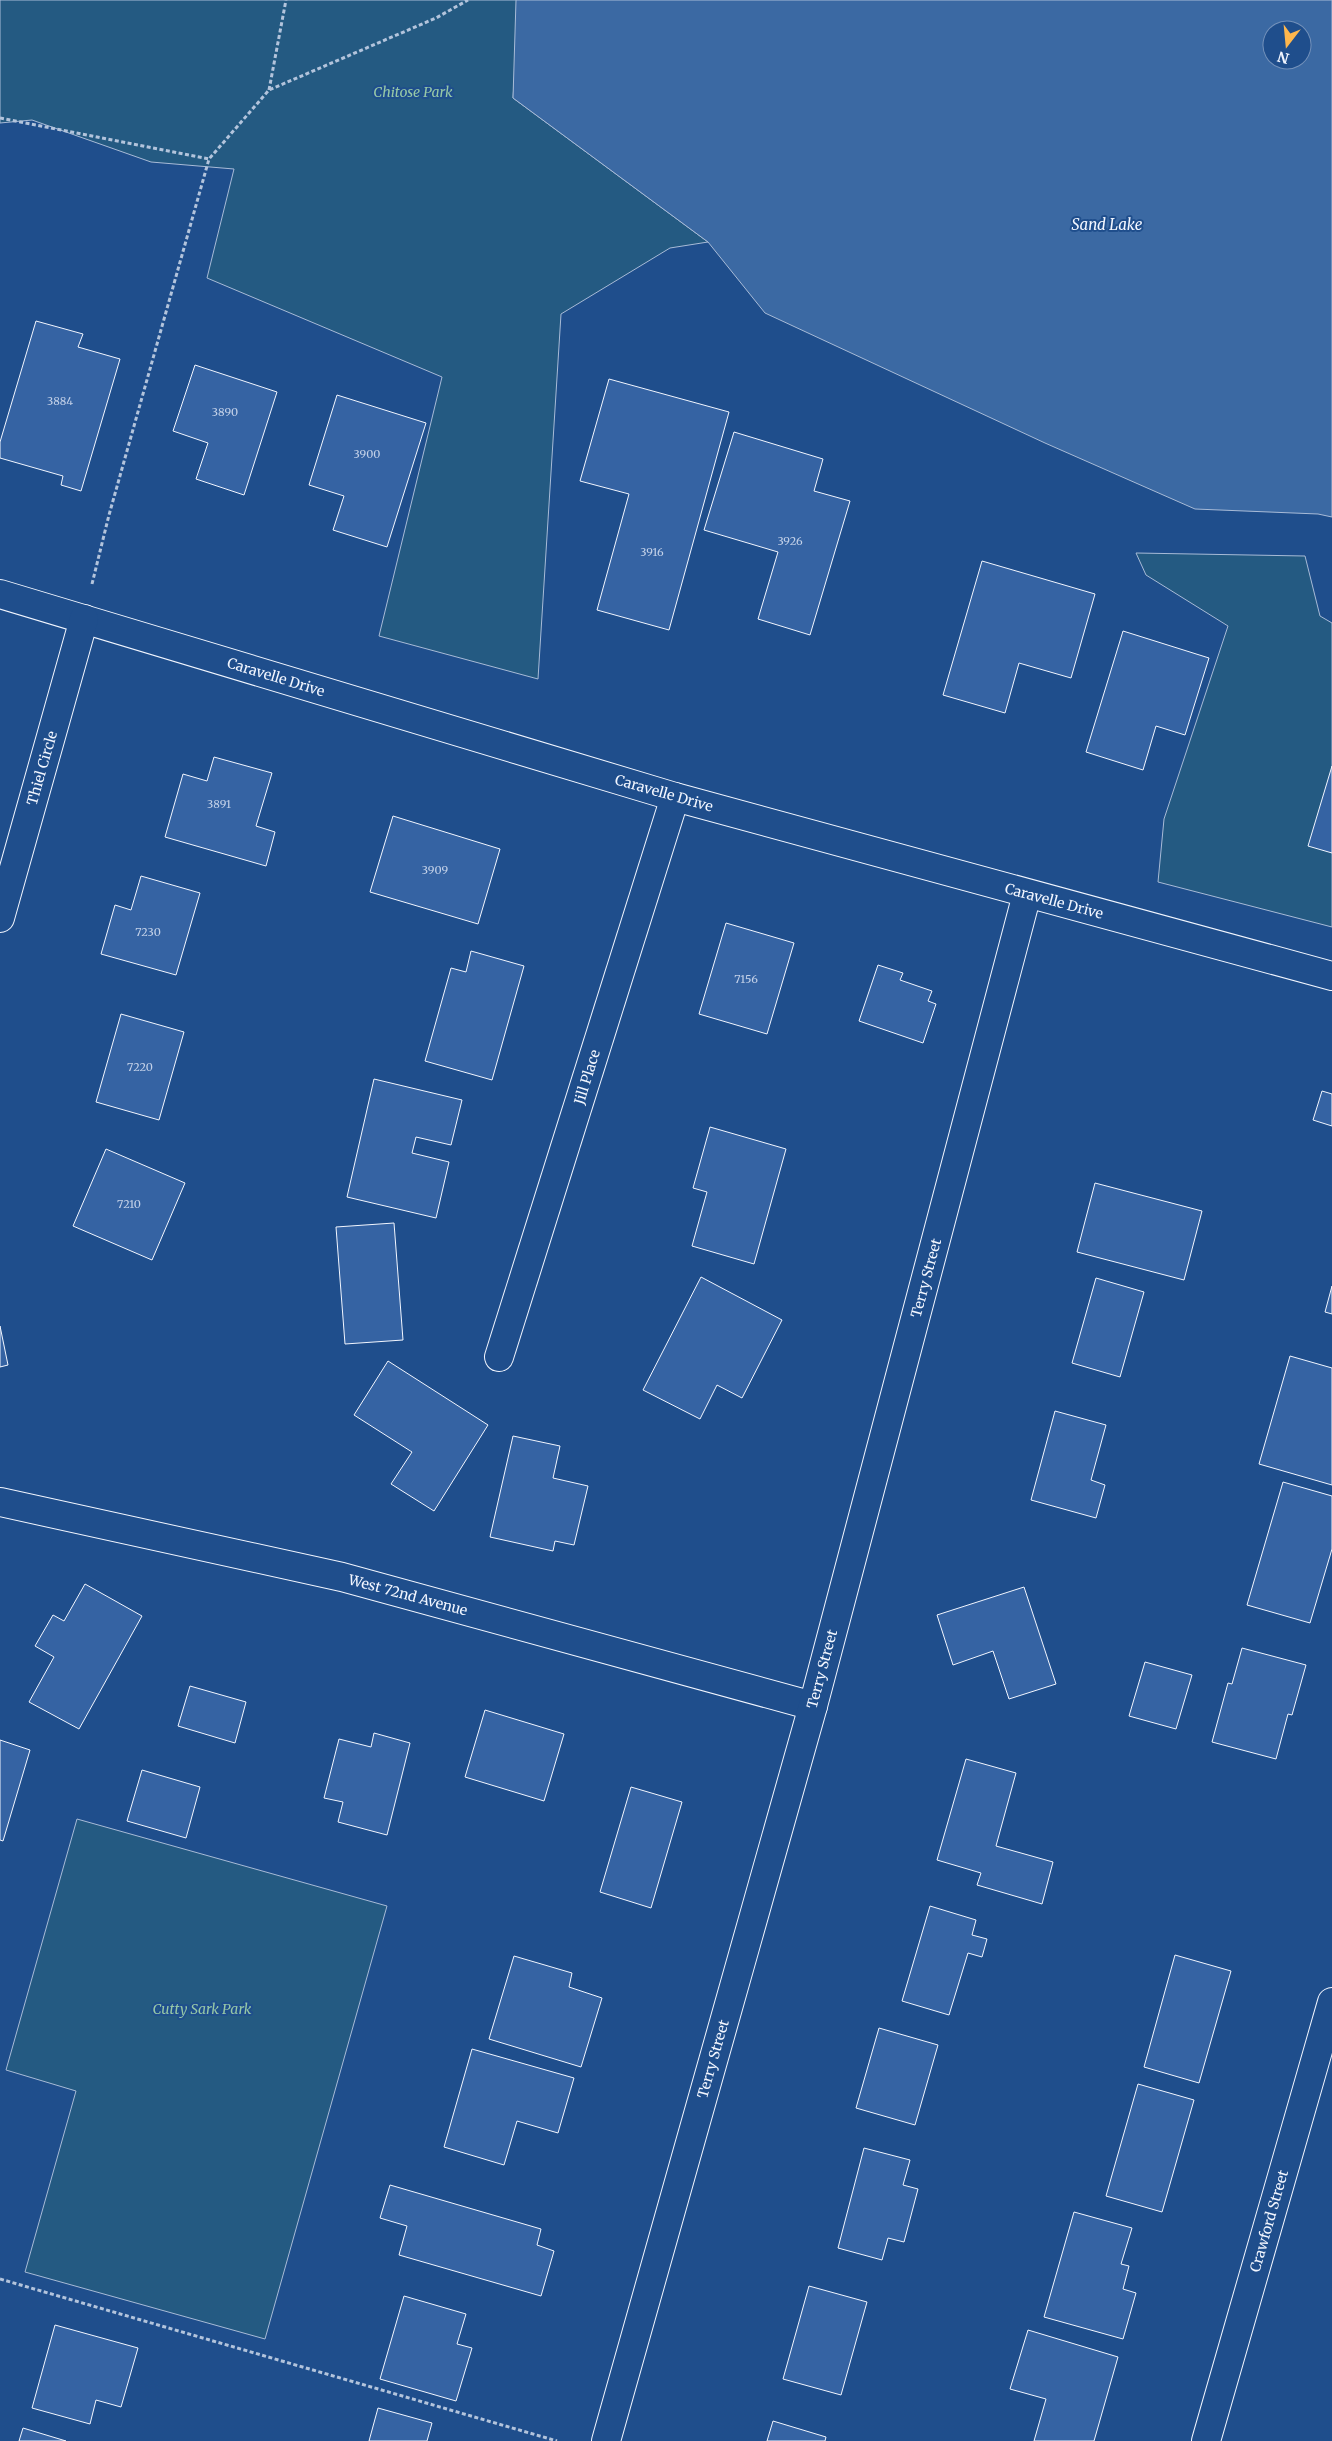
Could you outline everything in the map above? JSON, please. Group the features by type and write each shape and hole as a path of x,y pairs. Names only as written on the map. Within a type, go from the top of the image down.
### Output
{"street":[{"name":"Caravelle Drive","path":"0,594 674,797 1332,976"},
{"name":"Thiel Circle","path":"0,918 84,619"},
{"name":"Jill Place","path":"499,1357 674,797"},
{"name":"Terry Street","path":"606,2441 813,1706 1027,894"},
{"name":"West 72nd Avenue","path":"0,1502 342,1577 813,1706"},
{"name":"Crawford Street","path":"1206,2441 1332,2002"}],"path":[{"path":"269,90 286,0"},
{"path":"84,619 109,515 209,159 269,90 436,18 468,0"},
{"path":"0,118 209,159"},
{"path":"0,2279 557,2441"}],"green space":[{"name":"Chitose Park","path":"0,0 520,0 513,98 708,242 670,248 561,314 538,679 379,636 442,377 207,278 234,169 151,162 32,120 0,123"},
{"path":"1136,553 1305,556 1320,616 1332,623 1332,927 1158,882 1164,819 1228,626 1146,575"},
{"name":"Cutty Sark Park","path":"77,1819 387,1906 265,2339 25,2272 76,2091 6,2070"}],"water":[{"name":"Sand Lake","path":"516,0 1332,0 1332,517 1318,514 1195,509 1045,443 765,313 708,242 513,98"}],"building":[{"path":"36,321 83,334 78,347 120,359 81,491 61,485 63,476 0,458 0,442"},
{"path":"195,365 277,392 244,495 196,479 208,443 173,431"},
{"path":"609,379 729,412 669,630 597,610 629,494 580,481"},
{"path":"337,395 426,423 387,547 333,530 344,496 309,485"},
{"path":"734,432 823,459 814,491 850,501 810,635 758,619 778,552 704,530"},
{"path":"982,561 1095,594 1071,678 1019,663 1005,713 943,695"},
{"path":"1123,631 1209,658 1185,735 1156,726 1143,770 1086,752"},
{"path":"214,757 272,773 256,826 275,832 266,866 165,837 183,774 207,781"},
{"path":"1332,766 1332,853 1308,846"},
{"path":"393,816 500,849 478,924 370,892"},
{"path":"141,876 200,893 176,975 101,954 115,905 131,910"},
{"path":"726,923 794,943 767,1034 699,1014"},
{"path":"471,951 524,966 492,1080 425,1061 451,968 466,972"},
{"path":"878,965 903,973 900,980 932,991 928,1001 936,1004 923,1043 859,1021"},
{"path":"121,1014 184,1032 159,1120 96,1102"},
{"path":"374,1079 462,1100 451,1145 416,1137 412,1153 449,1162 436,1218 347,1197"},
{"path":"1322,1091 1332,1094 1332,1126 1313,1120"},
{"path":"710,1127 786,1149 754,1264 692,1246 707,1192 693,1188"},
{"path":"106,1149 185,1183 152,1260 73,1226"},
{"path":"1095,1183 1202,1211 1184,1280 1077,1252"},
{"path":"394,1223 403,1340 345,1344 336,1227"},
{"path":"701,1277 782,1320 742,1398 717,1385 700,1419 643,1390"},
{"path":"1096,1278 1144,1292 1120,1377 1072,1363"},
{"path":"1332,1286 1332,1314 1325,1312"},
{"path":"0,1326 8,1365 0,1367"},
{"path":"1290,1356 1332,1368 1332,1485 1259,1464"},
{"path":"388,1361 488,1425 434,1511 391,1484 412,1452 354,1415"},
{"path":"1055,1411 1106,1425 1091,1480 1105,1485 1096,1518 1031,1500"},
{"path":"513,1436 560,1446 553,1478 588,1486 574,1545 555,1541 553,1551 490,1537"},
{"path":"1283,1482 1332,1496 1332,1549 1310,1623 1247,1605"},
{"path":"85,1584 142,1616 79,1729 29,1702 54,1657 35,1646 53,1615 64,1621"},
{"path":"1024,1587 1056,1684 1009,1699 993,1651 953,1665 937,1615"},
{"path":"1242,1648 1306,1665 1292,1715 1288,1714 1276,1759 1212,1742 1228,1683 1232,1684"},
{"path":"1145,1662 1192,1675 1176,1729 1129,1716"},
{"path":"190,1686 246,1702 235,1743 178,1726"},
{"path":"485,1710 564,1734 544,1801 465,1777"},
{"path":"374,1733 410,1743 387,1835 338,1822 343,1802 324,1798 339,1739 371,1747"},
{"path":"0,1740 30,1750 3,1841 0,1840"},
{"path":"966,1759 1016,1773 996,1846 1053,1862 1042,1904 977,1885 981,1873 937,1860"},
{"path":"142,1770 200,1787 186,1838 127,1821"},
{"path":"631,1787 682,1802 651,1908 600,1892"},
{"path":"930,1906 976,1920 972,1935 987,1939 982,1957 968,1953 949,2015 902,2001"},
{"path":"1175,1955 1231,1971 1199,2083 1144,2067"},
{"path":"514,1956 572,1973 569,1987 602,1998 581,2067 489,2039"},
{"path":"879,2028 938,2045 915,2125 856,2108"},
{"path":"472,2049 574,2078 558,2133 517,2121 504,2165 444,2147"},
{"path":"1138,2084 1194,2100 1162,2212 1106,2196"},
{"path":"864,2148 910,2160 903,2185 918,2189 904,2242 888,2238 882,2260 838,2248"},
{"path":"390,2185 541,2229 537,2245 554,2251 541,2296 399,2255 407,2226 380,2218"},
{"path":"1074,2212 1132,2228 1121,2264 1129,2266 1123,2289 1136,2293 1123,2339 1044,2317"},
{"path":"809,2286 867,2302 841,2395 783,2379"},
{"path":"404,2296 466,2314 457,2344 472,2348 456,2401 380,2379"},
{"path":"55,2325 138,2348 121,2407 96,2400 90,2424 32,2408"},
{"path":"1028,2330 1118,2357 1094,2441 1034,2441 1046,2399 1010,2389"},
{"path":"378,2408 432,2423 427,2441 369,2441"},
{"path":"773,2421 826,2437 825,2441 767,2441"},
{"path":"23,2428 66,2441 19,2441"}]}
